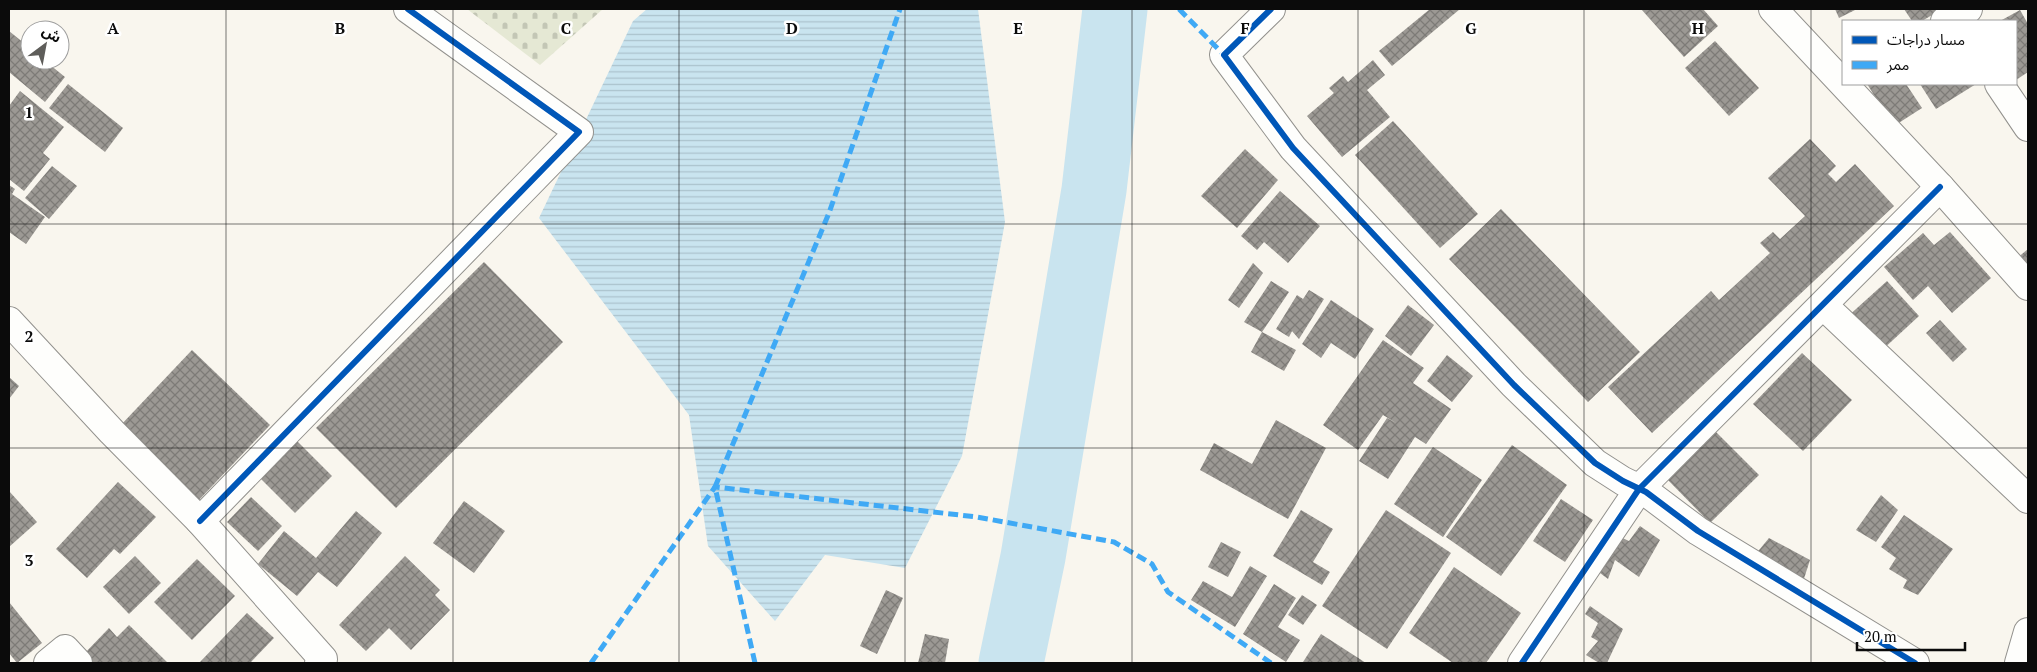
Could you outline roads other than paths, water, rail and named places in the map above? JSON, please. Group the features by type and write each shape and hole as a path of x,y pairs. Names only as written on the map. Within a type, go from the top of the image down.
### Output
{"street":[{"path":"200,522 579,132 408,9"},
{"path":"1271,9 1224,55 1293,148 1514,385 1595,463 1623,482 1639,489 1667,506 1698,531 1915,663"},
{"path":"1773,9 1840,78"},
{"path":"1846,85 2028,286"},
{"path":"2000,85 2028,127"},
{"path":"1522,663 1639,489 1824,306 1940,187"},
{"path":"1824,306 2028,498"},
{"path":"9,321 112,432 200,522 323,659 319,663"},
{"path":"2019,663 2028,632"},
{"path":"48,663 65,648 78,663"}],"water":[{"path":"647,9 978,9 1005,222 962,456 905,568 825,555 775,621 708,546 689,415 539,218 633,21"}],"waterway":[{"path":"1011,663 1033,557 1094,190 1115,9"}]}
